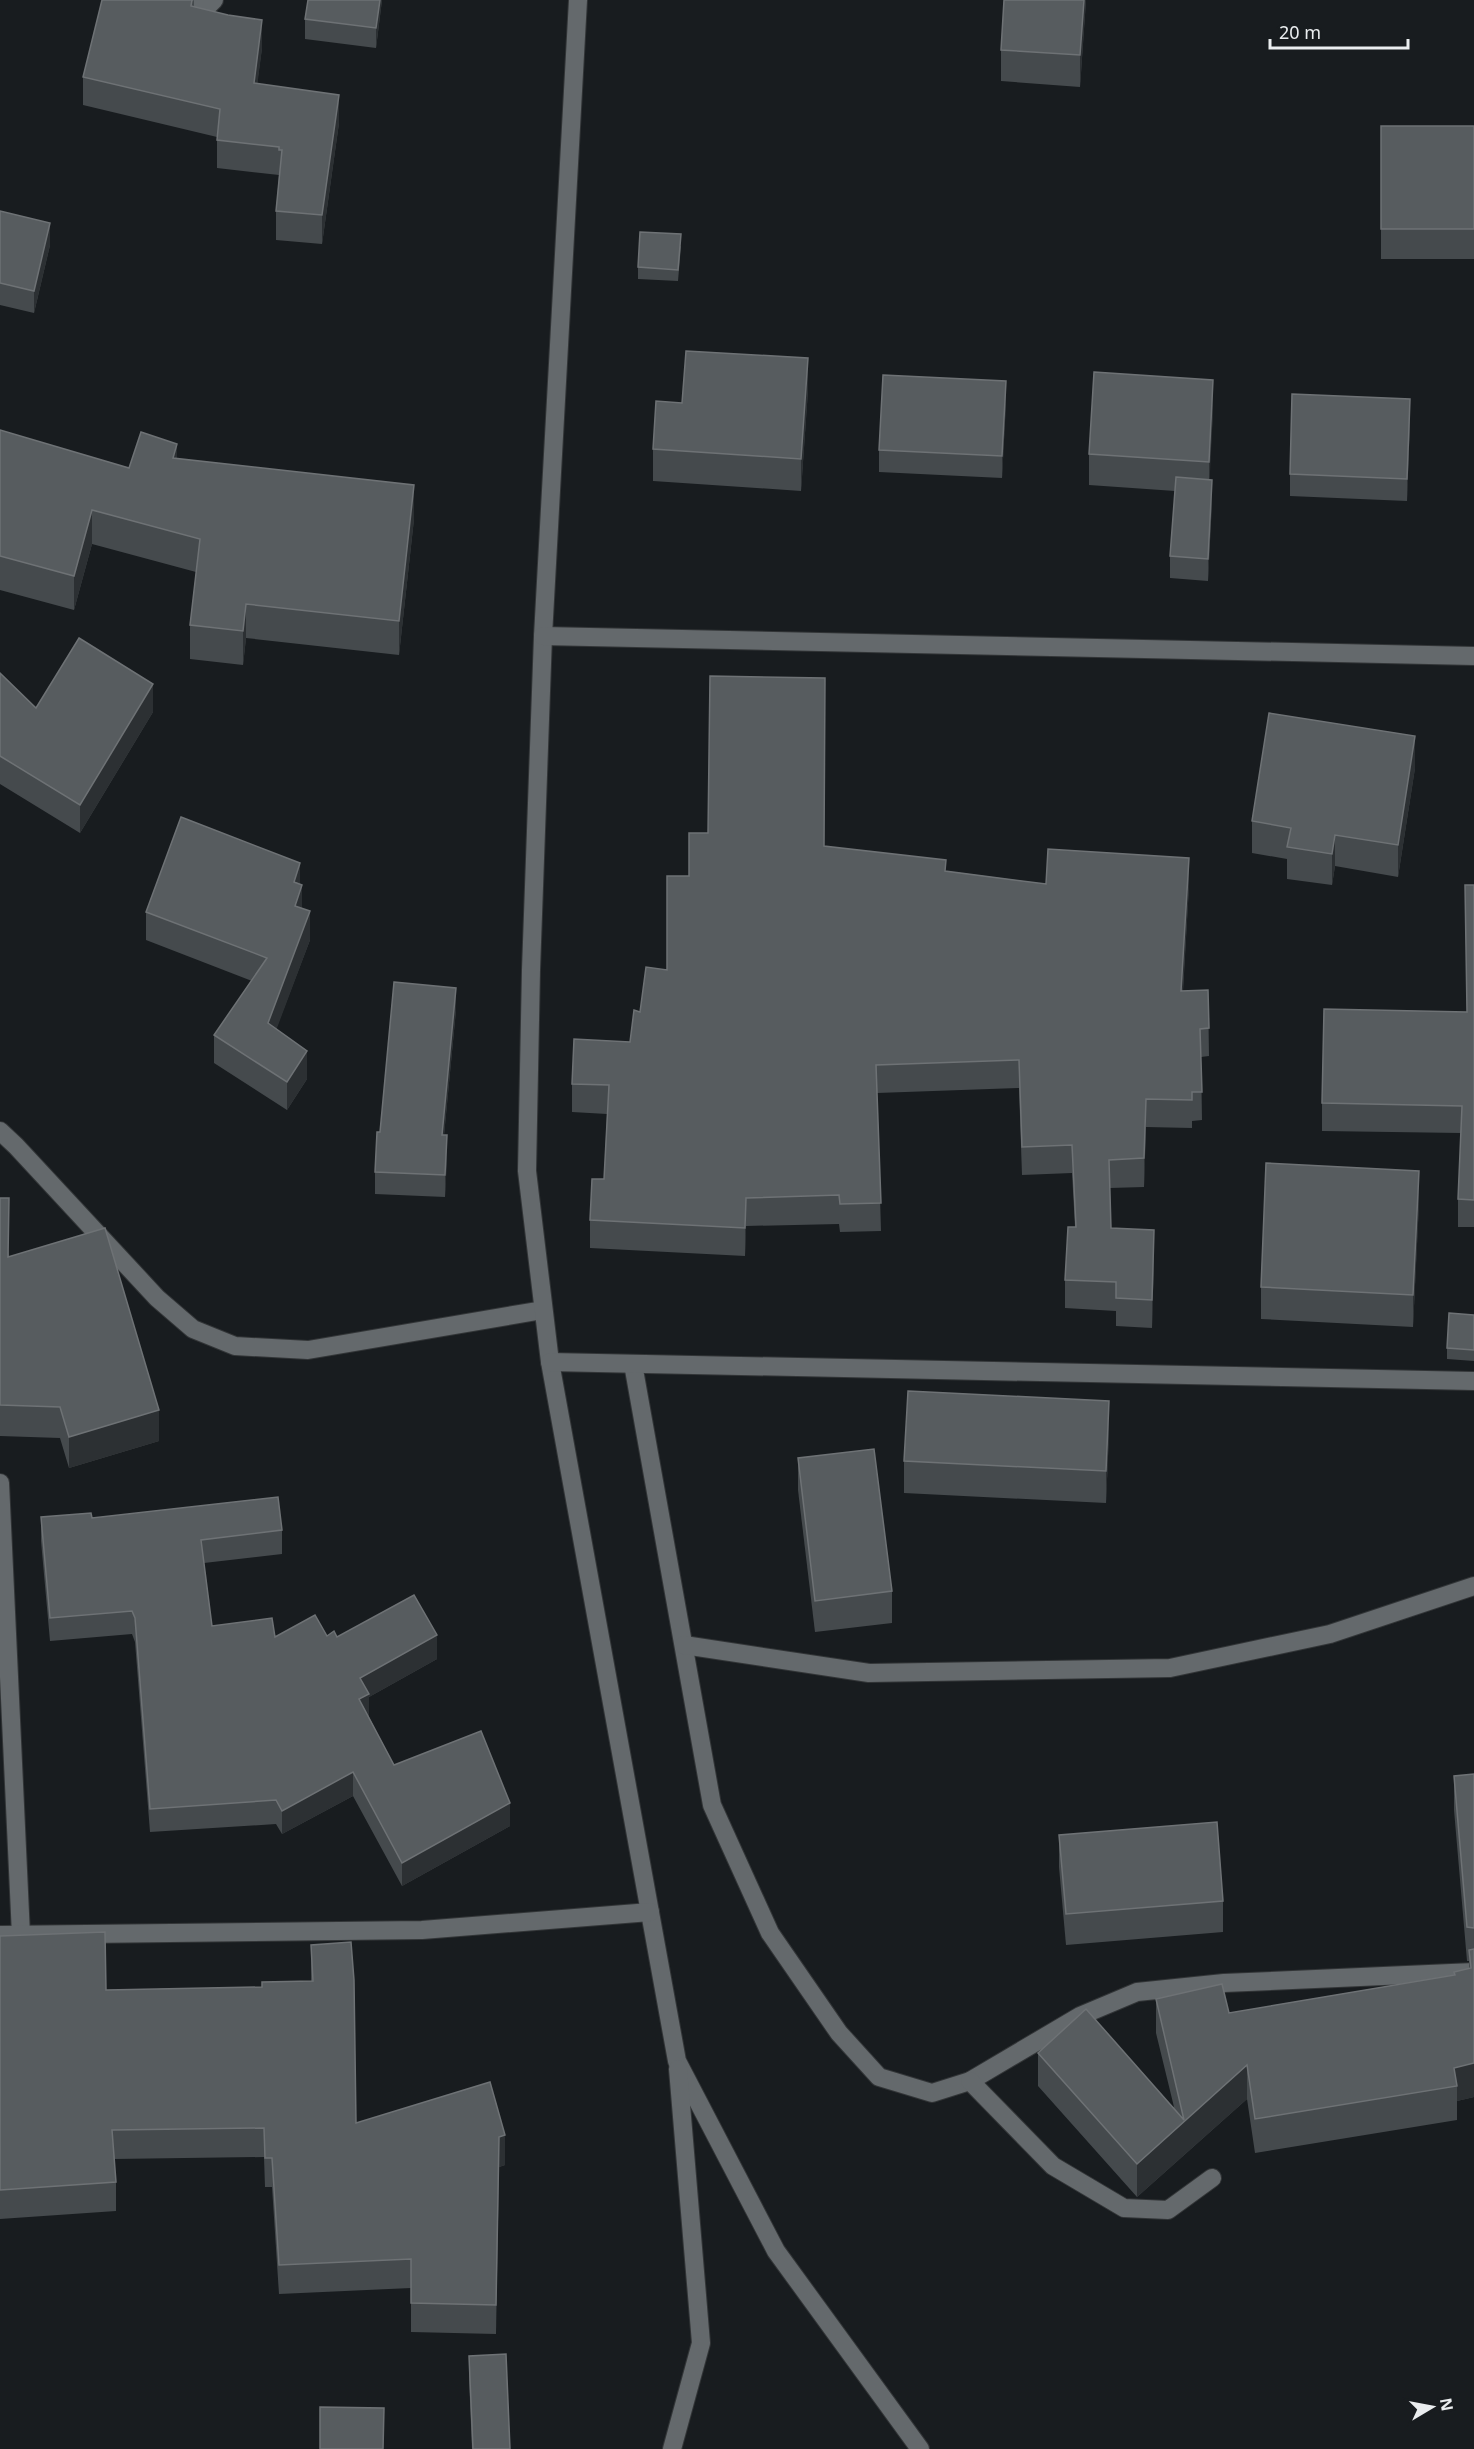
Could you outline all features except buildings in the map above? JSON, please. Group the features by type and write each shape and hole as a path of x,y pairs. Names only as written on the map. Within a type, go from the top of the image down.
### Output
{"street":[{"path":"149,0 173,7 207,7 214,0"},
{"path":"578,0 543,636 531,958 527,1171 550,1362 677,2061 701,2343 672,2449"},
{"path":"543,636 1474,656"},
{"path":"0,1131 157,1298 193,1329 235,1346 308,1350 543,1310"},
{"path":"550,1362 1474,1381"},
{"path":"633,1364 712,1805 770,1933 839,2033 879,2077 932,2093 970,2081 1080,2016 1137,1992 1224,1983 1474,1972"},
{"path":"0,1483 21,1935"},
{"path":"684,1645 869,1673 1170,1668 1330,1634 1474,1586"},
{"path":"0,1935 422,1930 650,1912"},
{"path":"677,2061 776,2251 920,2449"},
{"path":"970,2081 1053,2166 1124,2208 1168,2210 1212,2178"}]}
